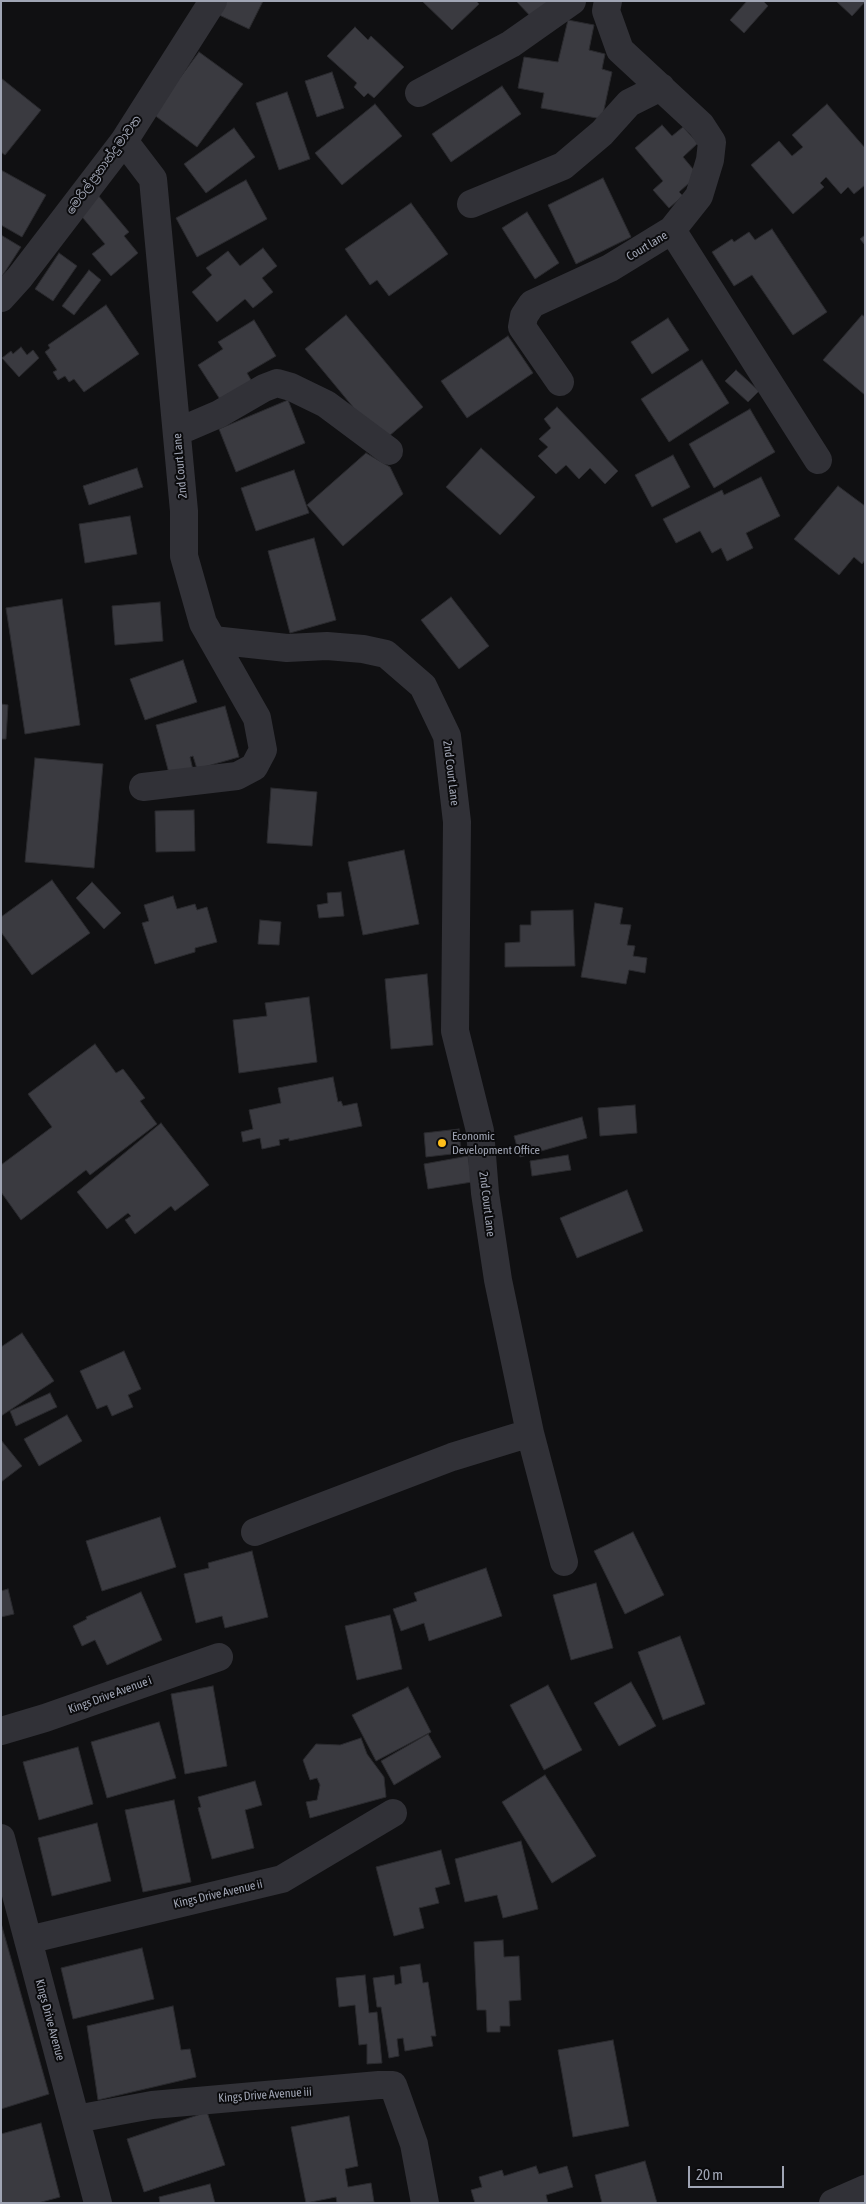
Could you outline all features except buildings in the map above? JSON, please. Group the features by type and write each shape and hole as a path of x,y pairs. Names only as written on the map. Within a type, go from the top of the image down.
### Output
{"street":[{"name":"මෙරිල් ප්‍රනාන්දු මාවත","path":"1,298 124,141 213,1"},
{"path":"419,93 511,44 572,1"},
{"name":"Court lane","path":"560,382 522,326 524,316 532,304 610,268 672,230 700,196 710,160 712,142 701,125 620,50 606,11 608,1"},
{"path":"471,204 563,166 602,133 629,103 661,87"},
{"name":"2nd Court Lane","path":"124,141 153,179 184,511 184,556 203,623 213,640 287,648 327,646 364,649 386,654 423,686 448,736 457,822 455,1031 480,1132 485,1193 498,1280 530,1433 564,1562"},
{"path":"672,230 818,460"},
{"path":"177,432 219,414 264,388 277,383 291,387 326,404 389,451"},
{"path":"143,787 237,776 254,767 262,750 257,718 213,640"},
{"path":"255,1532 452,1457 530,1433"},
{"name":"Kings Drive Avenue i","path":"1,1731 45,1718 218,1657"},
{"name":"Kings Drive Avenue ii","path":"28,1940 282,1879 393,1814"},
{"name":"Kings Drive Avenue","path":"1,1838 98,2203"},
{"name":"Kings Drive Avenue iii","path":"76,2119 171,2103 393,2085 414,2144 425,2203"},
{"path":"832,2203 865,2190"}],"place":[{"name":"Economic Development Office","path":"442,1143"}]}
